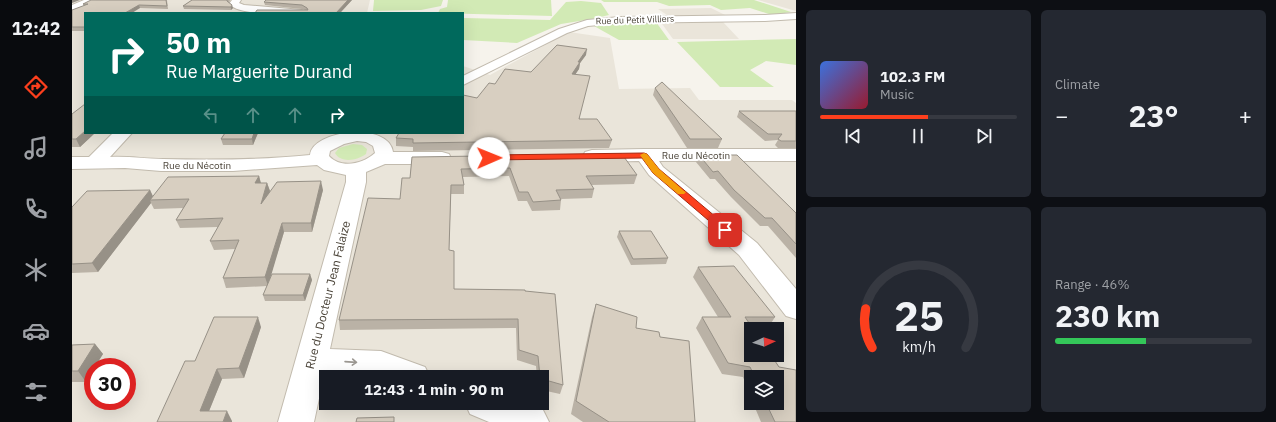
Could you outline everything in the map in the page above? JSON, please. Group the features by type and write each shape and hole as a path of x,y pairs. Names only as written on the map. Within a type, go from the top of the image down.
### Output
{"street":[{"path":"72,8 92,0"},
{"path":"237,0 234,4 242,8 290,12"},
{"name":"Rue du Petit Villiers","path":"464,80 563,31 587,23 620,20 765,18 796,16"},
{"path":"95,162 122,134"},
{"path":"383,144 366,166 356,168 338,168 324,163 321,159 321,150 328,137 343,138 357,136 373,139 383,144 458,158"},
{"path":"644,155 656,171 748,249 796,308"},
{"name":"Rue du Nécotin","path":"574,156 796,155"},
{"name":"Rue du Nécotin","path":"72,163 125,162 161,165 233,165 295,162 321,159"},
{"name":"Rue du Docteur Jean Falaize","path":"296,422 356,182 356,168"},
{"path":"312,361 382,365 395,370"},
{"path":"500,410 531,422"}],"shaded area":[{"path":"72,0 370,0 367,12 84,12 84,134 464,134 464,66 490,75 569,32 610,38 619,89 690,88 699,100 792,100 796,103 796,422 72,422"},
{"path":"758,0 796,0 796,11"},
{"path":"711,8 727,16 722,21 739,39 673,39 660,21 676,21 658,9"}],"green space":[{"path":"374,0 443,0 441,6 421,10 373,11"},
{"path":"448,0 551,0 552,16 438,12 440,9 447,7"},
{"path":"601,0 754,0 791,12 772,15 750,8 721,10 710,5 669,6 657,2 604,2"},
{"path":"581,1 601,3 609,15 561,24 517,43 464,40 464,18 550,20 566,2"},
{"path":"620,22 656,22 669,40 619,40 594,26"},
{"path":"796,39 796,65 766,61 750,70 774,87 720,87 677,42"},
{"path":"353,144 362,145 367,149 366,154 359,158 345,160 341,159 335,153 339,148"}],"building":[{"path":"91,0 166,0 167,6 139,5 127,12 84,12 84,27 72,27 72,10 88,4 83,4"},
{"path":"192,0 227,0 232,5 231,7 183,6"},
{"path":"266,0 348,0 337,12 256,12 257,10 308,10 302,5 264,2"},
{"path":"557,45 587,49 572,74 590,76 579,119 597,119 612,140 413,143 413,139 396,138 398,134 464,134 464,95 477,98 489,83 495,84 505,69 531,72"},
{"path":"662,82 722,139 690,139 655,88"},
{"path":"84,105 84,132 76,139 72,139 72,114"},
{"path":"739,111 796,111 796,141 781,141 778,139 782,134 768,134"},
{"path":"224,134 254,134 252,139 221,139"},
{"path":"622,154 637,175 586,176 594,189 556,190 561,200 533,202 528,192 519,192 510,168 461,169 464,185 451,185 449,250 454,251 454,289 525,290 555,294 563,385 549,381 549,370 539,370 538,356 519,350 518,319 339,320 368,198 400,199 402,178 410,178 412,157"},
{"path":"699,155 737,155 796,213 796,244 772,218 765,218 734,190 718,171 713,172"},
{"path":"259,176 255,183 267,183 261,204 277,182 321,181 311,223 282,223 265,277 223,278 239,240 210,241 223,218 176,220 189,199 150,200 168,177"},
{"path":"150,190 92,263 72,264 72,207 87,191"},
{"path":"619,231 651,231 668,258 633,259"},
{"path":"734,266 775,317 745,317 748,322 744,322 744,362 776,362 779,367 796,370 796,422 775,422 769,410 784,410 784,370 752,370 750,367 728,363 702,317 731,317 698,267"},
{"path":"272,274 310,274 303,295 263,295"},
{"path":"596,304 637,317 636,328 659,332 660,337 689,341 695,422 609,422 576,401"},
{"path":"214,317 258,317 239,368 217,369 200,411 227,411 223,422 157,422 185,361 195,361"},
{"path":"95,344 86,358 84,358 84,361 78,371 72,371 72,345"},
{"path":"394,417 394,422 356,422 357,418"}],"slow traffic":[{"path":"644,155 656,171 681,192"}],"route":[{"path":"489,158 644,155 656,171 725,230"}]}
